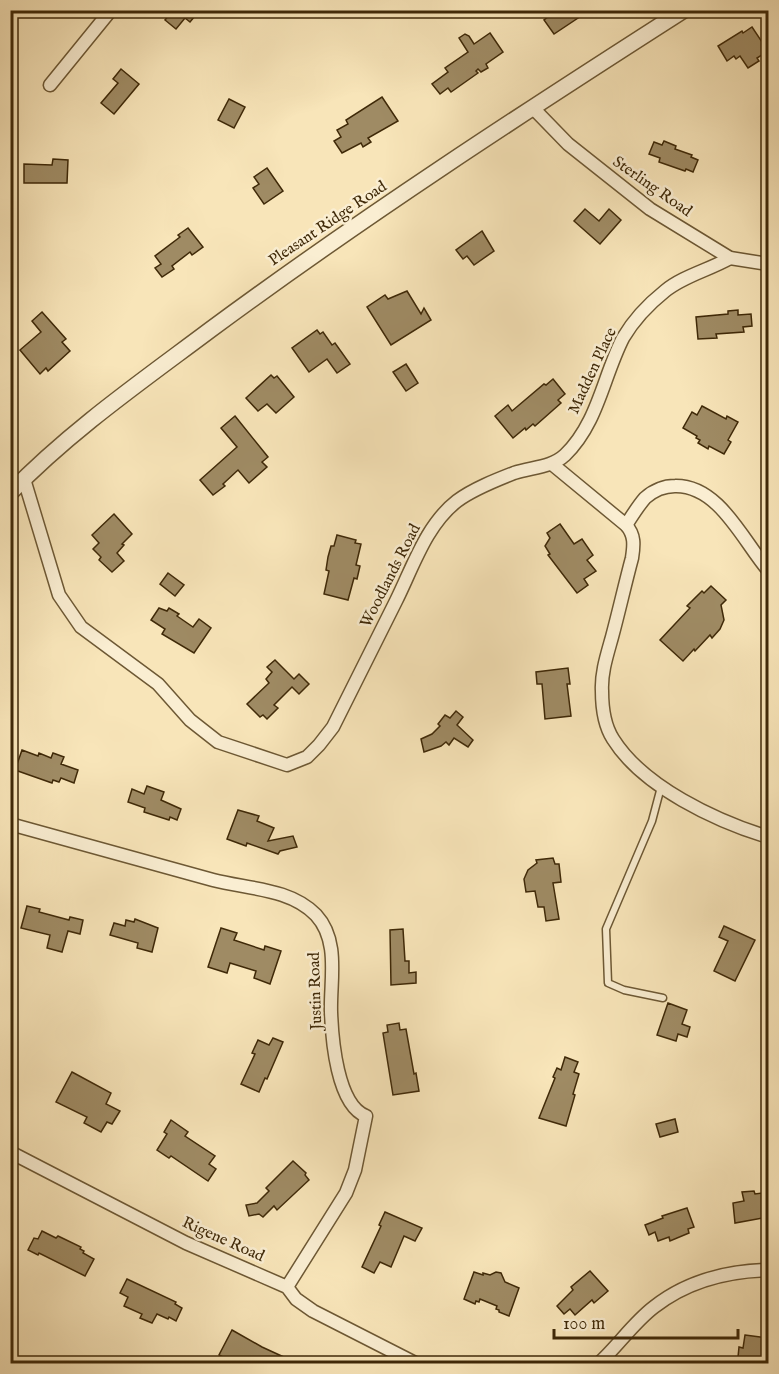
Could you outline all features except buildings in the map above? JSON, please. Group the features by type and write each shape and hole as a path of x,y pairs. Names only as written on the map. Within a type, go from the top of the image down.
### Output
{"street":[{"path":"50,86 111,10"},
{"name":"Pleasant Ridge Road","path":"10,493 97,415 284,275 673,13"},
{"name":"Sterling Road","path":"533,108 567,144 650,209 730,258 768,264"},
{"name":"Madden Place","path":"552,464 564,456 593,415 624,338 647,307 678,282 730,258"},
{"path":"552,464 626,525 634,542 604,667 602,690 604,717 612,739 626,757 661,787 693,806 768,837"},
{"name":"Woodlands Road","path":"24,479 59,595 81,627 158,684 190,720 218,742 287,765 307,757 333,727 401,591 416,555 441,517 457,501 475,491 515,473 552,464"},
{"path":"626,525 645,499 663,486 684,486 700,492 713,501 738,529 768,570"},
{"name":"Justin Road","path":"10,824 228,884 265,890 304,906 316,915 326,929 333,969 331,1012 337,1065 344,1092 350,1102 362,1115 366,1116 355,1170 346,1192 287,1287"},
{"name":"Rigene Road","path":"10,1152 186,1243 287,1287 296,1299 313,1311 417,1364"},
{"path":"598,1364 654,1307 674,1293 709,1279 734,1273 768,1270"}],"lane":[{"path":"661,787 652,821 606,929 608,983 624,990 663,998"}]}
